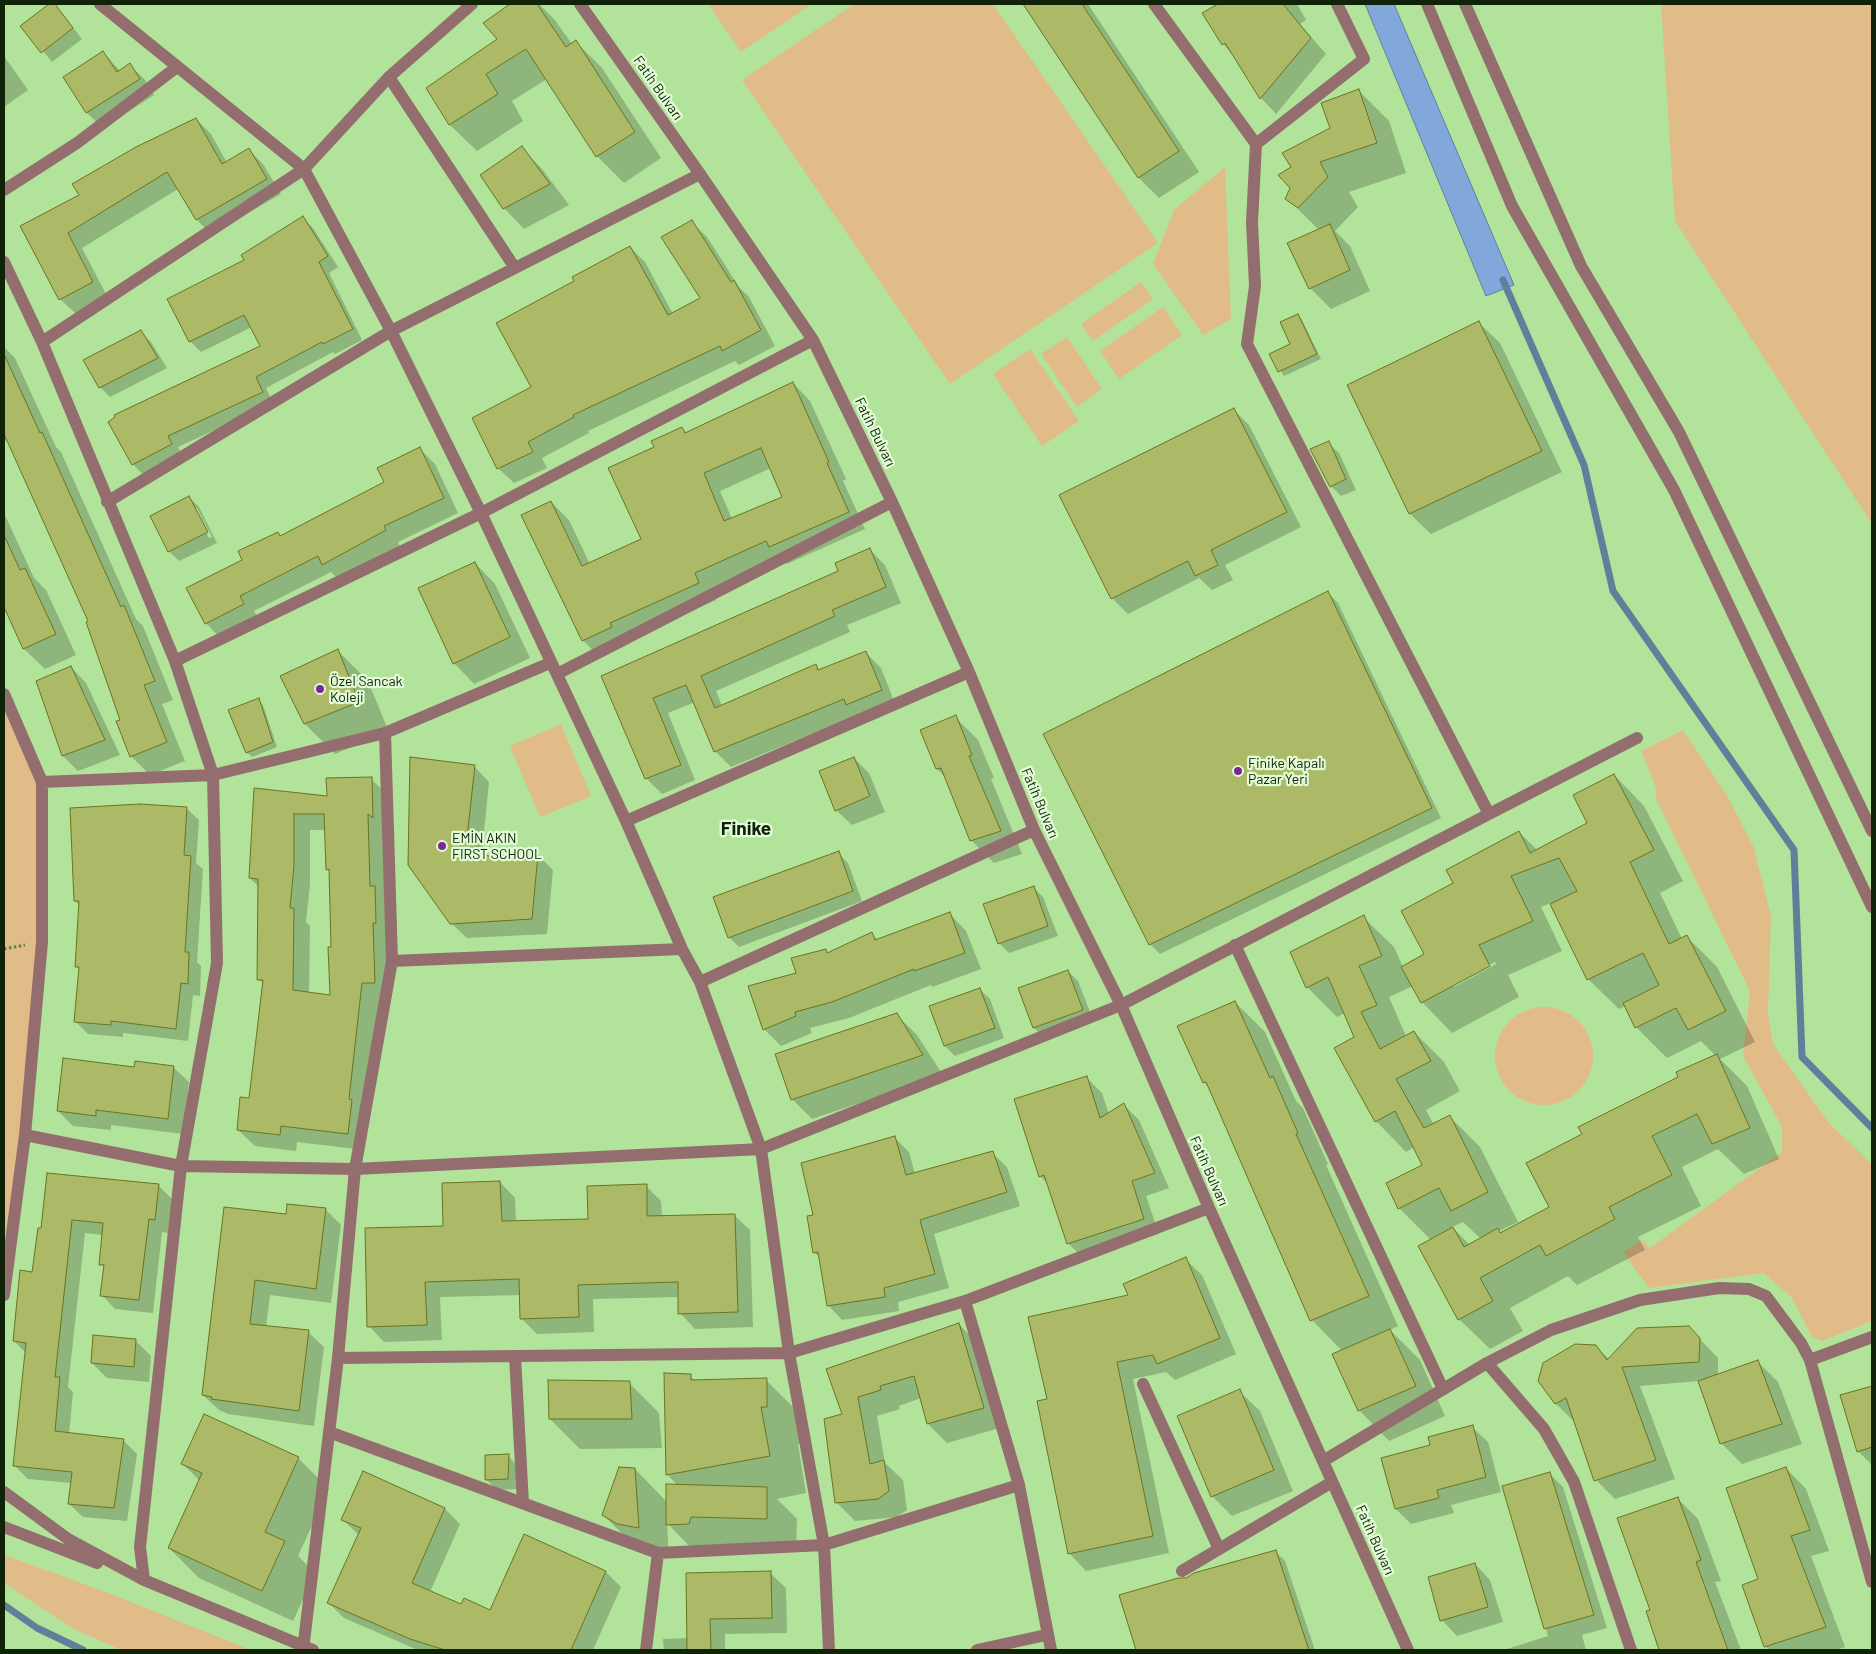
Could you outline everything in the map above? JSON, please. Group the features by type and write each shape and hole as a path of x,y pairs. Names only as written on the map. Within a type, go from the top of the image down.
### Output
{"street":[{"path":"100,4 304,169 391,331 481,513 626,821 682,949 700,982 761,1149 789,1353 824,1545 829,1650"},
{"path":"42,342 304,169 389,78 472,4"},
{"name":"Fatih Bulvarı","path":"580,4 700,174 813,340 892,502 969,672 1034,830 1121,1005 1209,1208 1408,1650"},
{"path":"1154,4 1256,144 1252,222 1255,286 1247,344 1489,814"},
{"path":"1256,144 1364,60 1337,4"},
{"path":"1427,4 1512,206 1674,490 1872,906"},
{"path":"1465,4 1581,266 1679,432 1872,831"},
{"path":"4,190 77,143 177,67"},
{"path":"389,78 515,268"},
{"path":"107,502 391,331 700,174"},
{"path":"5,270 42,342 107,502 175,661 212,775 217,963 181,1166 140,1547 144,1580"},
{"path":"175,661 481,513 813,340"},
{"path":"557,674 892,502"},
{"path":"42,782 212,775 385,733 550,663"},
{"path":"626,821 969,672"},
{"path":"4,694 42,782 42,942 25,1135 4,1295"},
{"path":"4,1527 144,1580 307,1649 338,1358 355,1169 392,961 385,733"},
{"path":"25,1135 181,1166 355,1169 761,1149 1121,1005 1637,738"},
{"path":"700,982 1034,830"},
{"path":"1236,945 1443,1389"},
{"path":"392,961 682,949"},
{"path":"338,1358 789,1353 965,1301 1209,1208"},
{"path":"1323,1461 1487,1363 1551,1330 1640,1300 1719,1288 1749,1289 1766,1296 1801,1343 1810,1360 1872,1582"},
{"path":"965,1301 1019,1485 1046,1635 1051,1650"},
{"path":"1810,1360 1872,1337"},
{"path":"515,1356 523,1503"},
{"path":"1487,1363 1544,1429 1574,1482 1631,1650"},
{"path":"1144,1384 1219,1549"},
{"path":"329,1432 658,1553 824,1545 1019,1485"},
{"path":"1182,1571 1332,1482"},
{"path":"4,1492 68,1539 144,1580"},
{"path":"646,1650 658,1553"},
{"path":"977,1650 1046,1635"}],"shaded area":[{"path":"708,4 812,4 741,52"},
{"path":"854,4 993,4 1158,243 950,384 742,80"},
{"path":"1661,4 1872,4 1872,524 1675,221"},
{"path":"1225,167 1231,319 1203,335 1153,264 1174,210"},
{"path":"1141,282 1153,299 1093,341 1081,324"},
{"path":"1163,307 1182,335 1119,379 1100,351"},
{"path":"1067,337 1102,389 1077,407 1041,354"},
{"path":"1030,349 1079,421 1042,446 993,374"},
{"path":"4,694 42,782 42,942 4,1295"},
{"path":"561,724 591,796 540,817 510,746"},
{"path":"1683,730 1728,797 1753,846 1771,915 1768,1016 1773,1044 1829,1123 1872,1164 1872,1321 1822,1341 1812,1337 1792,1298 1764,1273 1649,1288 1623,1252 1642,1240 1650,1248 1782,1152 1782,1127 1743,1056 1750,991 1656,799 1656,788 1641,751"},
{"path":"1544,1007 1563,1011 1578,1022 1589,1037 1593,1056 1589,1075 1578,1090 1563,1101 1544,1105 1525,1101 1510,1090 1499,1075 1495,1056 1499,1037 1510,1022 1525,1011"},
{"path":"4,1555 103,1591 251,1650 121,1650 72,1628 4,1583"}],"water":[{"path":"1365,4 1394,4 1514,285 1486,296"}],"building":[{"path":"49,4 55,4 73,28 41,53 20,26"},
{"path":"510,4 537,4 566,47 576,40 635,132 596,157 526,49 486,74 498,94 449,125 426,88 497,39 483,23"},
{"path":"1023,4 1082,4 1179,151 1138,178"},
{"path":"1218,4 1283,4 1311,38 1260,99 1225,43 1222,45 1202,13"},
{"path":"103,51 117,72 130,63 140,79 86,113 63,77"},
{"path":"1359,89 1377,143 1320,162 1328,177 1298,208 1285,199 1290,188 1278,175 1291,167 1282,153 1330,128 1321,103"},
{"path":"196,118 222,164 249,148 267,179 196,220 167,172 68,233 93,282 59,300 20,226 79,195 72,184 136,147"},
{"path":"522,146 550,184 503,209 480,175"},
{"path":"303,216 328,256 319,262 353,329 323,344 322,342 256,377 263,392 168,436 172,444 132,465 108,422 115,417 114,415 260,346 244,315 189,342 167,299 244,260 241,255"},
{"path":"692,220 731,282 734,280 761,330 722,351 720,346 573,415 574,417 528,442 533,452 497,469 472,418 531,387 496,323 574,281 572,277 630,246 668,315 700,298 661,237"},
{"path":"1330,224 1350,270 1309,289 1287,243"},
{"path":"1298,314 1317,354 1278,372 1269,354 1290,344 1280,322"},
{"path":"1479,321 1542,451 1409,514 1347,385"},
{"path":"141,330 158,358 99,388 83,360"},
{"path":"4,354 40,433 42,432 121,607 124,605 155,681 144,685 167,742 130,757 116,721 120,720 86,622 88,621 4,434"},
{"path":"793,382 849,512 769,547 766,541 695,573 699,583 610,623 612,627 582,641 521,515 551,501 582,566 641,539 608,468 654,447 651,441 682,427 685,433","holes":["761,448 782,497 724,521 704,473"]},
{"path":"1234,408 1287,512 1211,550 1218,565 1195,576 1188,561 1111,599 1059,495"},
{"path":"1329,441 1346,479 1330,487 1310,449"},
{"path":"420,447 444,498 384,526 386,530 322,565 318,556 240,596 244,604 205,624 186,588 242,560 238,551 278,532 280,536 384,482 377,468"},
{"path":"189,496 208,532 168,552 150,516"},
{"path":"4,535 20,570 25,568 56,634 23,649 4,607"},
{"path":"870,548 886,587 832,610 835,616 701,676 715,708 816,664 818,670 866,651 882,690 846,705 844,699 714,752 686,685 653,698 681,765 645,779 601,676 838,571 835,563"},
{"path":"475,562 510,637 453,664 418,588"},
{"name":"Finike Kapalı Pazar Yeri","path":"1328,591 1432,808 1149,945 1043,734"},
{"name":"Özel Sancak Koleji","path":"338,649 359,702 304,724 280,676"},
{"path":"71,666 105,740 62,756 36,681"},
{"path":"259,698 273,742 246,753 228,710"},
{"path":"956,715 972,755 969,756 1001,831 970,841 941,768 936,769 920,730"},
{"name":"EMİN AKIN FIRST SCHOOL","path":"410,757 475,765 467,838 488,856 538,854 532,919 450,924 408,865"},
{"path":"854,757 870,796 835,811 819,771"},
{"path":"1614,774 1654,850 1630,862 1669,944 1687,935 1726,1011 1688,1030 1676,1008 1635,1028 1623,1003 1659,985 1643,953 1587,980 1550,904 1577,891 1559,858 1511,876 1533,921 1479,945 1490,966 1421,1003 1401,967 1424,954 1401,911 1453,883 1446,870 1519,831 1530,853 1587,823 1573,795"},
{"path":"372,777 373,818 368,814 370,886 375,886 376,923 373,923 375,983 362,983 349,1099 352,1100 348,1134 281,1126 280,1135 237,1130 240,1097 249,1098 263,980 257,980 258,879 249,878 254,788 327,796 326,778","holes":["294,814 324,814 326,870 329,869 331,947 328,947 330,995 293,990 294,908 290,908 294,866"]},
{"path":"140,804 187,807 184,855 191,856 185,952 189,952 188,984 181,983 176,1029 111,1021 111,1025 74,1022 79,967 75,967 79,901 74,901 70,808"},
{"path":"839,851 853,891 728,938 713,897"},
{"path":"1034,886 1048,926 998,944 983,904"},
{"path":"950,912 965,953 914,971 914,969 832,1002 795,1012 796,1016 763,1030 748,986 796,973 791,958 826,949 827,953 872,932 875,940"},
{"path":"1364,915 1382,956 1359,966 1377,1005 1361,1012 1380,1049 1414,1031 1431,1061 1396,1079 1424,1128 1450,1115 1488,1192 1451,1211 1439,1188 1398,1209 1386,1183 1422,1165 1395,1111 1375,1122 1334,1048 1354,1037 1328,977 1306,988 1290,952"},
{"path":"1068,970 1083,1010 1033,1028 1018,988"},
{"path":"980,988 995,1028 944,1046 929,1006"},
{"path":"1235,1001 1270,1078 1273,1076 1298,1133 1296,1134 1369,1296 1310,1321 1206,1082 1203,1083 1177,1026"},
{"path":"897,1013 923,1055 791,1100 775,1054"},
{"path":"1717,1054 1750,1128 1712,1144 1697,1114 1652,1136 1672,1175 1609,1207 1615,1219 1546,1256 1540,1245 1480,1278 1493,1301 1458,1320 1418,1246 1453,1227 1464,1247 1498,1228 1500,1233 1549,1207 1526,1163 1582,1134 1578,1127 1678,1077 1676,1072"},
{"path":"63,1058 134,1067 135,1061 174,1066 168,1119 96,1110 96,1116 57,1111"},
{"path":"1087,1076 1100,1118 1124,1103 1155,1173 1132,1181 1144,1219 1067,1244 1044,1175 1039,1177 1014,1099"},
{"path":"895,1136 906,1175 993,1151 1007,1192 920,1220 935,1274 884,1288 885,1297 827,1306 818,1252 813,1253 807,1216 813,1215 801,1163"},
{"path":"47,1173 159,1184 155,1220 149,1219 139,1300 100,1296 104,1265 99,1265 103,1223 72,1220 55,1377 60,1377 55,1431 124,1439 114,1508 68,1504 72,1472 13,1466 26,1343 13,1341 20,1270 32,1272 38,1228 41,1228"},
{"path":"500,1181 502,1221 588,1219 587,1186 647,1184 647,1216 735,1214 738,1312 678,1314 678,1282 578,1285 579,1317 520,1319 519,1279 425,1282 427,1325 367,1327 365,1228 443,1226 442,1183"},
{"path":"287,1204 326,1208 316,1289 255,1280 250,1324 309,1330 299,1411 211,1399 212,1397 202,1395 224,1207 286,1214"},
{"path":"1186,1257 1220,1338 1157,1364 1153,1355 1117,1362 1153,1536 1068,1554 1037,1401 1047,1399 1028,1317 1128,1295 1123,1284"},
{"path":"959,1323 984,1408 927,1424 914,1376 880,1386 881,1390 858,1397 870,1464 884,1460 889,1491 878,1499 835,1503 824,1419 842,1414 826,1369"},
{"path":"1689,1326 1700,1338 1699,1362 1622,1367 1656,1460 1594,1481 1566,1398 1555,1404 1538,1381 1543,1363 1575,1344 1596,1345 1607,1360 1637,1328"},
{"path":"1390,1329 1416,1386 1358,1411 1332,1354"},
{"path":"93,1335 136,1339 134,1367 91,1363"},
{"path":"1758,1360 1782,1424 1720,1444 1698,1381"},
{"path":"664,1373 691,1374 691,1380 767,1378 767,1407 761,1407 770,1456 666,1475"},
{"path":"548,1380 630,1381 632,1419 549,1419"},
{"path":"1872,1386 1872,1447 1857,1452 1840,1395"},
{"path":"1240,1389 1274,1470 1211,1497 1177,1416"},
{"path":"204,1414 299,1457 265,1532 285,1541 262,1591 168,1548 202,1473 181,1464"},
{"path":"1473,1425 1486,1477 1437,1490 1439,1498 1395,1509 1381,1458 1430,1445 1428,1437"},
{"path":"509,1454 508,1479 485,1480 485,1455"},
{"path":"619,1467 635,1468 639,1528 617,1524 602,1515"},
{"path":"1786,1467 1810,1530 1791,1536 1826,1627 1764,1647 1742,1585 1758,1579 1726,1488"},
{"path":"363,1471 445,1508 412,1583 461,1604 464,1598 490,1610 524,1534 606,1571 571,1650 445,1650 410,1639 327,1603 361,1528 341,1520"},
{"path":"1550,1472 1594,1615 1544,1629 1502,1486"},
{"path":"666,1484 767,1487 767,1519 691,1517 689,1524 666,1525"},
{"path":"1678,1497 1701,1560 1696,1562 1728,1650 1659,1650 1646,1611 1650,1610 1617,1518"},
{"path":"1276,1550 1309,1650 1136,1650 1119,1595 1178,1578 1186,1578 1194,1573"},
{"path":"1475,1563 1488,1607 1440,1621 1428,1577"},
{"path":"771,1571 772,1618 710,1619 711,1650 687,1650 686,1573"}],"waterway":[{"path":"1503,280 1584,465 1613,591 1794,850 1802,1057 1872,1128"},
{"path":"4,1605 37,1628 83,1650"}],"place":[{"name":"Özel Sancak Koleji","path":"320,689"},
{"name":"Finike Kapalı Pazar Yeri","path":"1238,771"},
{"name":"EMİN AKIN FIRST SCHOOL","path":"442,846"}],"district":[{"name":"Finike","path":"746,829"}]}
